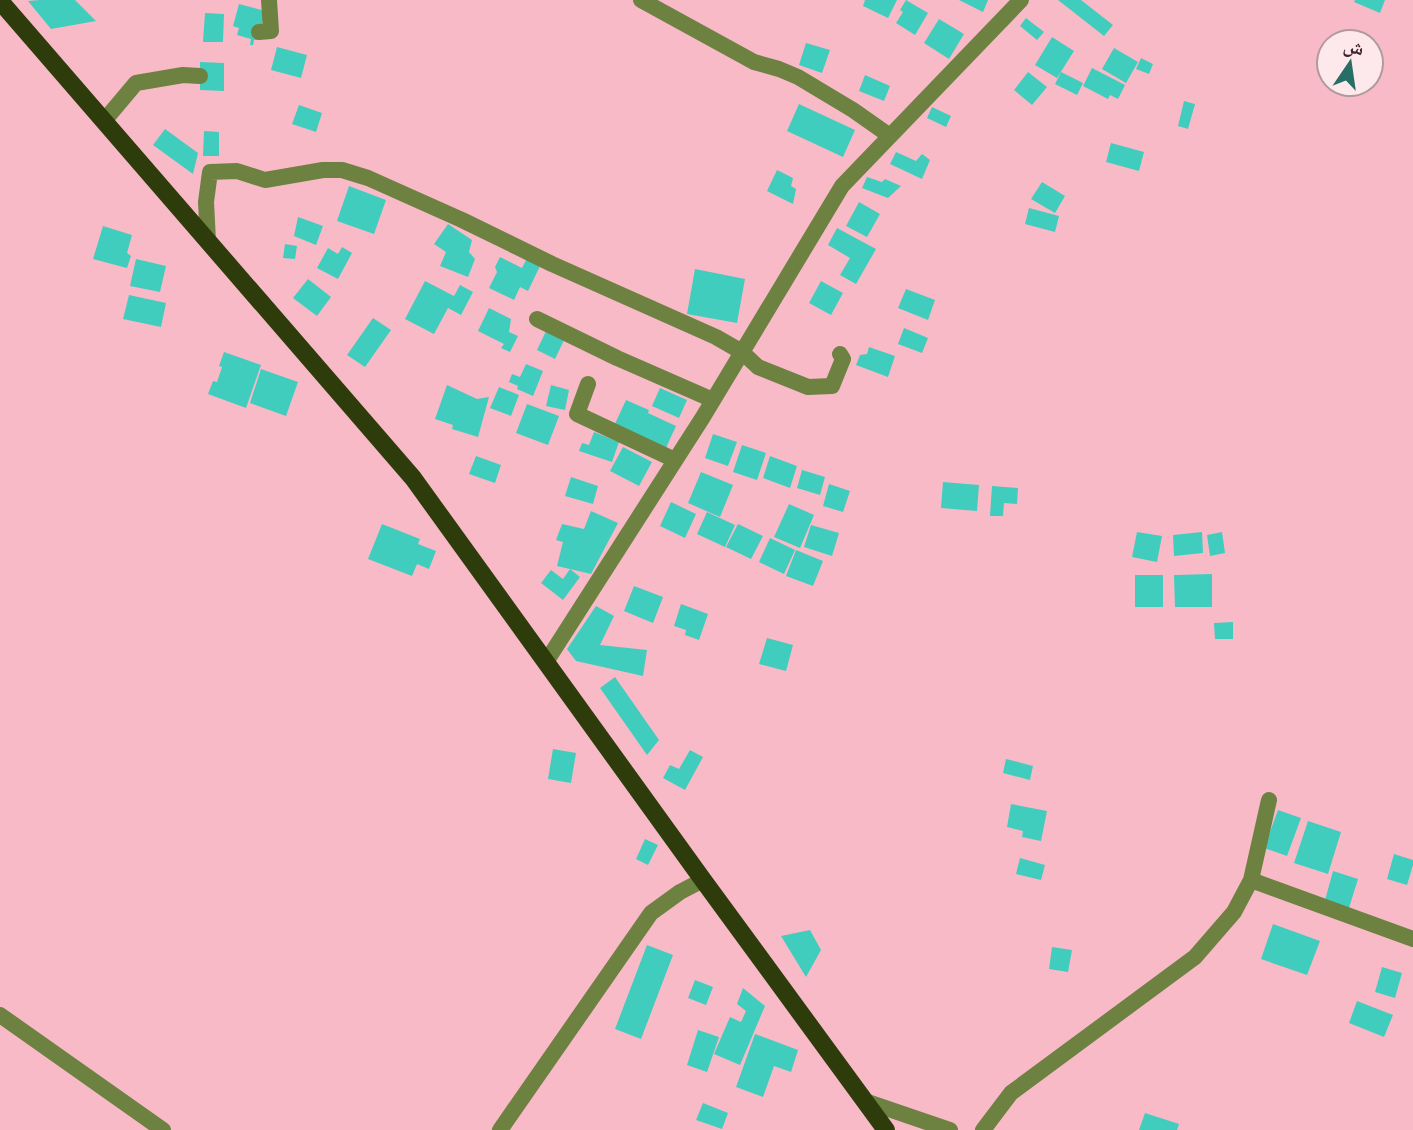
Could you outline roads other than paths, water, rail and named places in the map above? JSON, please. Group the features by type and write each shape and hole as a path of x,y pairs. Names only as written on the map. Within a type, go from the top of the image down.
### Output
{"main road":[{"path":"0,1 413,478 886,1130"}],"street":[{"path":"260,32 271,31 270,0"},
{"path":"641,0 754,62 798,77 845,104 890,136"},
{"path":"546,662 713,400 842,186 1021,0"},
{"path":"104,121 136,83 183,75 200,76"},
{"path":"208,241 206,202 210,172 237,171 265,180 323,170 342,170 368,178 716,337 742,352 758,367 808,387 832,386 843,359 840,354"},
{"path":"537,319 713,400"},
{"path":"587,384 577,414 675,460"},
{"path":"983,1130 1011,1093 1195,957 1234,912 1251,880 1269,800"},
{"path":"500,1130 650,913 703,880"},
{"path":"1251,880 1413,939"},
{"path":"0,1014 163,1130"},
{"path":"865,1101 950,1130"}]}
